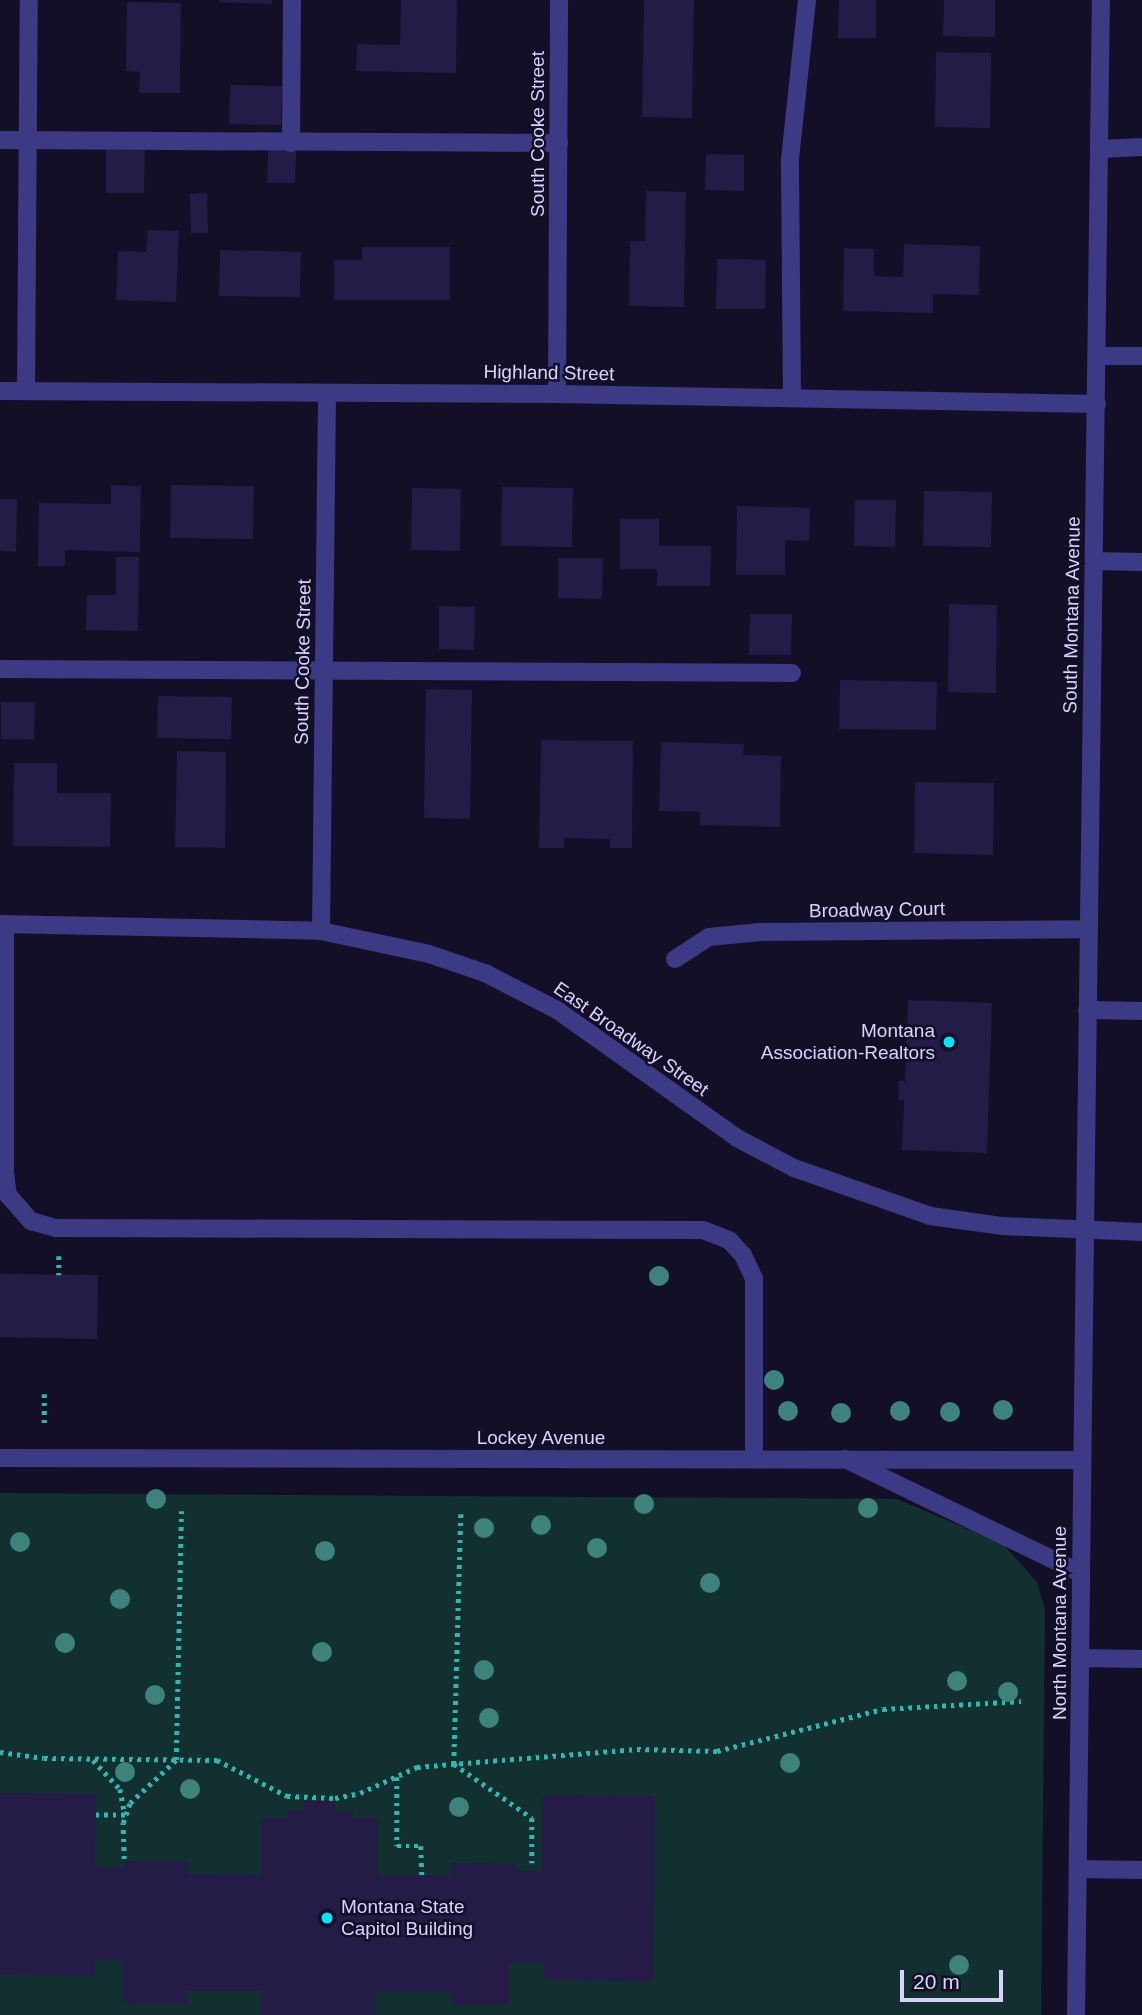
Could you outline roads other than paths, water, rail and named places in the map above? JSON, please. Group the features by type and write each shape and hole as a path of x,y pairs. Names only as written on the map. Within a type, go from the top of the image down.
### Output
{"street":[{"path":"26,391 29,0"},
{"path":"291,143 292,0"},
{"name":"South Cooke Street","path":"557,394 559,0"},
{"path":"792,398 790,159 807,0"},
{"name":"South Montana Avenue","path":"1086,1231 1087,929 1098,356 1101,0"},
{"path":"0,140 559,143"},
{"path":"1100,149 1142,147"},
{"path":"1098,356 1142,356"},
{"name":"Highland Street","path":"0,391 557,394 1097,404"},
{"name":"South Cooke Street","path":"321,931 327,393"},
{"path":"1094,561 1142,562"},
{"path":"0,669 792,673"},
{"path":"3,924 5,1172 8,1195 31,1221 56,1228 703,1230 729,1240 743,1255 754,1279 754,1459"},
{"name":"East Broadway Street","path":"3,924 321,931 429,954 487,974 557,1010 737,1138 794,1168 930,1216 1086,1231 1142,1232"},
{"name":"Broadway Court","path":"675,959 709,936 761,932 1087,929"},
{"path":"1087,1010 1142,1011"},
{"name":"North Montana Avenue","path":"1076,2015 1086,1231"},
{"name":"Lockey Avenue","path":"0,1458 1082,1460"},
{"path":"845,1459 1081,1573"},
{"path":"1080,1658 1142,1659"},
{"path":"1078,1869 1142,1870"}],"place":[{"name":"Montana Association-Realtors","path":"949,1042"},
{"name":"Montana State Capitol Building","path":"327,1918"}]}
